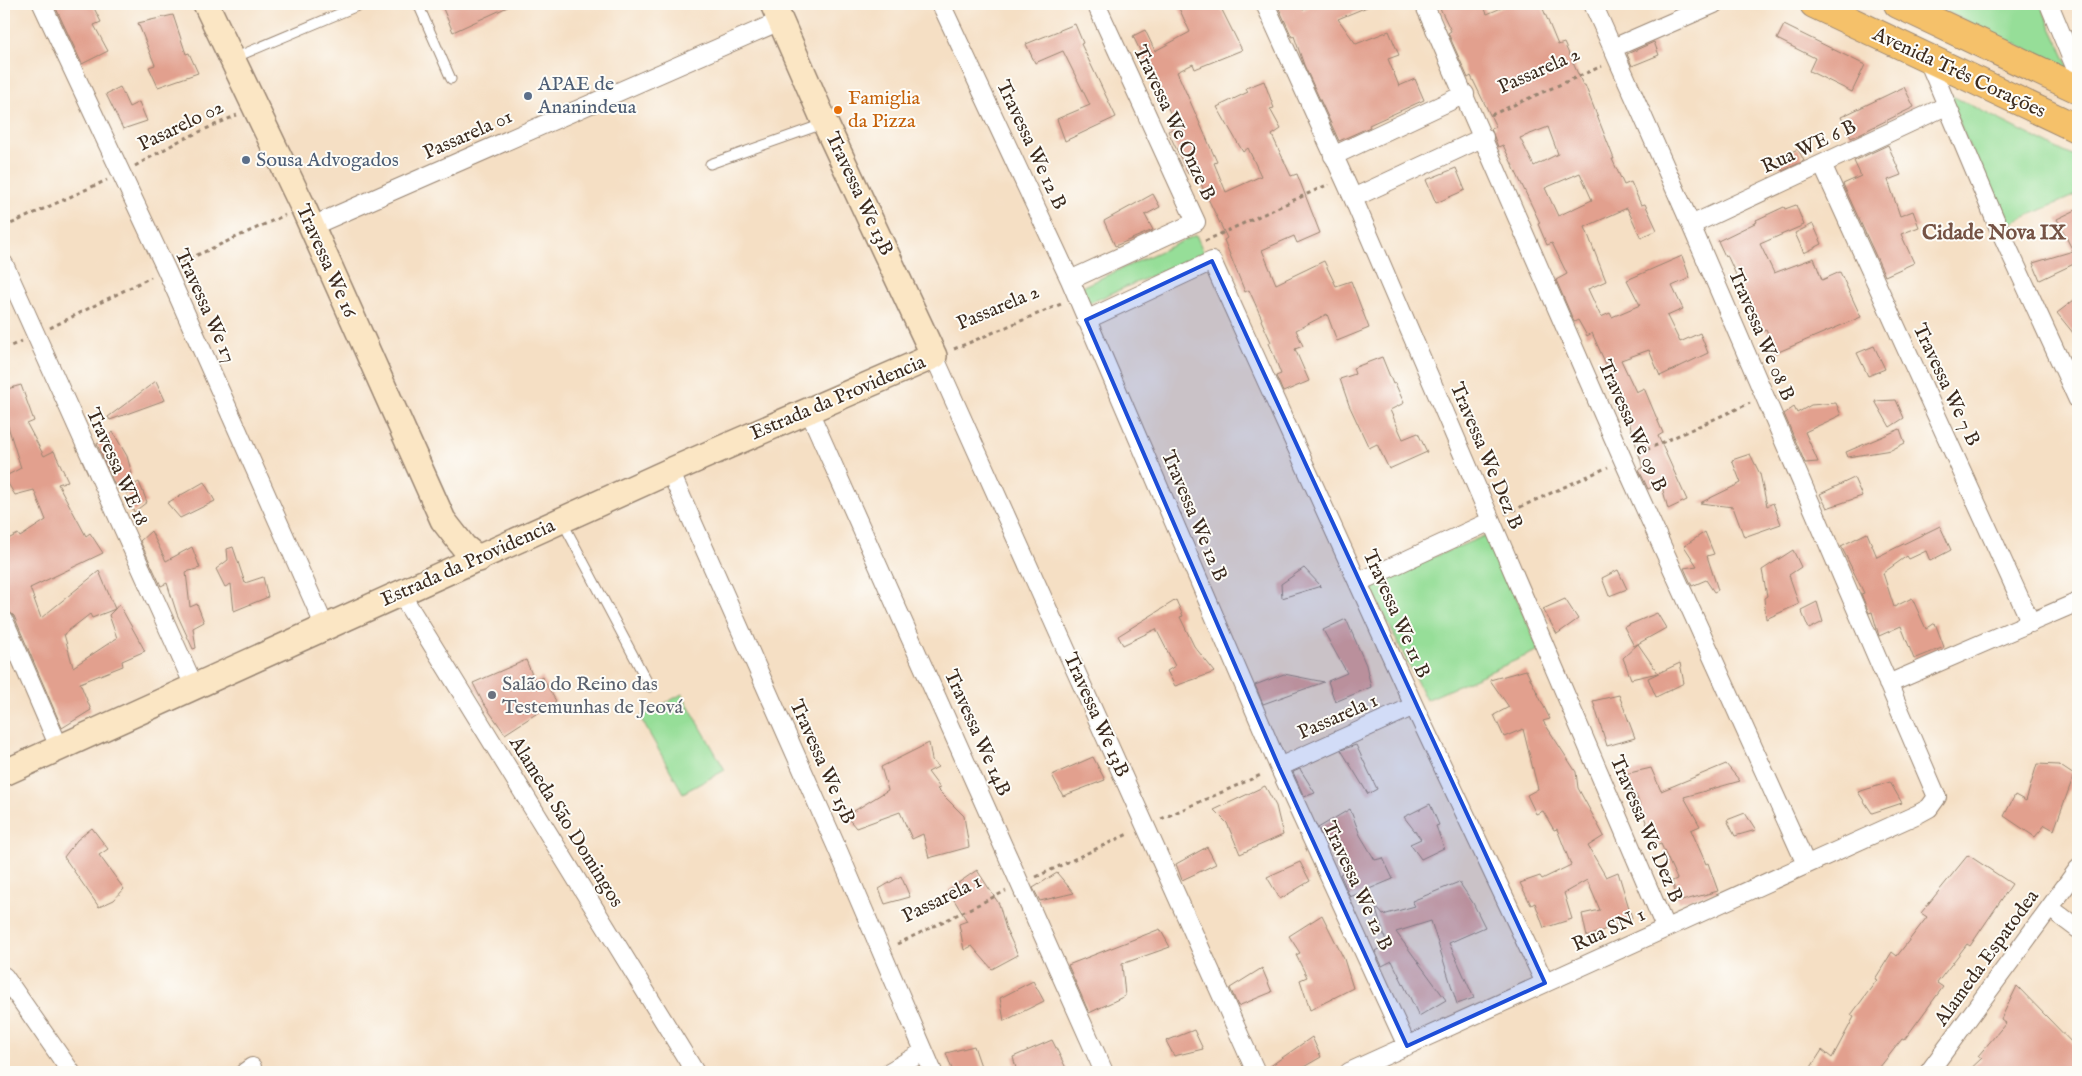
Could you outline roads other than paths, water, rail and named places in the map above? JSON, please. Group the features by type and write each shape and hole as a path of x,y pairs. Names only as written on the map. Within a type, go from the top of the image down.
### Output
{"main road":[{"name":"Travessa We 16","path":"206,4 231,59 256,107 443,520"},
{"name":"Avenida Três Corações","path":"1814,4 2078,129"},
{"name":"Avenida Três Corações","path":"1898,4 2078,89"},
{"name":"Travessa We 13B","path":"776,12 825,123 935,357"},
{"name":"Estrada da Providencia","path":"4,773 670,471 935,357"},
{"path":"443,520 464,548 479,559"},
{"path":"434,579 445,558 443,520"}],"street":[{"name":"Travessa We 17","path":"42,4 166,269 325,627"},
{"name":"Travessa We 12 B","path":"941,4 1078,297 1086,320 1279,767 1407,1046"},
{"name":"Travessa We Onze B","path":"1070,280 1196,222 1096,4"},
{"name":"Travessa We Dez B","path":"1265,4 1353,198 1665,927"},
{"name":"Travessa We 09 B","path":"1424,4 1481,129 1623,460 1806,864"},
{"name":"Travessa We 08 B","path":"1592,4 1691,226 1937,797"},
{"path":"1615,54 1714,4"},
{"path":"2049,4 2078,74"},
{"name":"Passarela 01","path":"310,227 776,12"},
{"path":"1927,58 1946,106 2078,400"},
{"path":"1333,156 1465,94"},
{"name":"Rua WE 6 B","path":"1691,226 1946,106"},
{"path":"1353,198 1481,129"},
{"name":"Travessa We 7 B","path":"1822,164 2032,623"},
{"name":"Travessa We 11 B","path":"1086,320 1212,261 1414,706 1545,983"},
{"name":"Travessa WE 18","path":"4,264 194,686"},
{"name":"Travessa We 13B","path":"935,357 1256,1072"},
{"name":"Travessa We 14B","path":"808,411 1104,1072"},
{"name":"Travessa We 15B","path":"670,471 933,1072"},
{"path":"1359,582 1491,521"},
{"name":"Alameda São Domingos","path":"401,594 695,1072"},
{"path":"1888,684 2078,602"},
{"path":"4,620 59,748"},
{"name":"Passarela 1","path":"1279,767 1414,706"},
{"name":"Rua SN 1","path":"1349,1072 1929,808 1937,797"},
{"name":"Alameda Espatodea","path":"1930,1072 2078,870"},
{"path":"2050,908 2078,928"},
{"path":"4,976 72,1072"},
{"path":"888,1072 923,1052"}],"lane":[{"path":"231,59 362,4"},
{"path":"418,4 451,79"},
{"path":"710,164 825,123"},
{"path":"562,521 650,687"}],"place":[{"name":"APAE de Ananindeua","path":"528,96"},
{"name":"Famiglia da Pizza","path":"838,110"},
{"name":"Sousa Advogados","path":"246,160"},
{"name":"Salão do Reino das Testemunhas de Jeová","path":"492,695"}],"district":[{"name":"Cidade Nova IX","path":"1994,233"}]}
